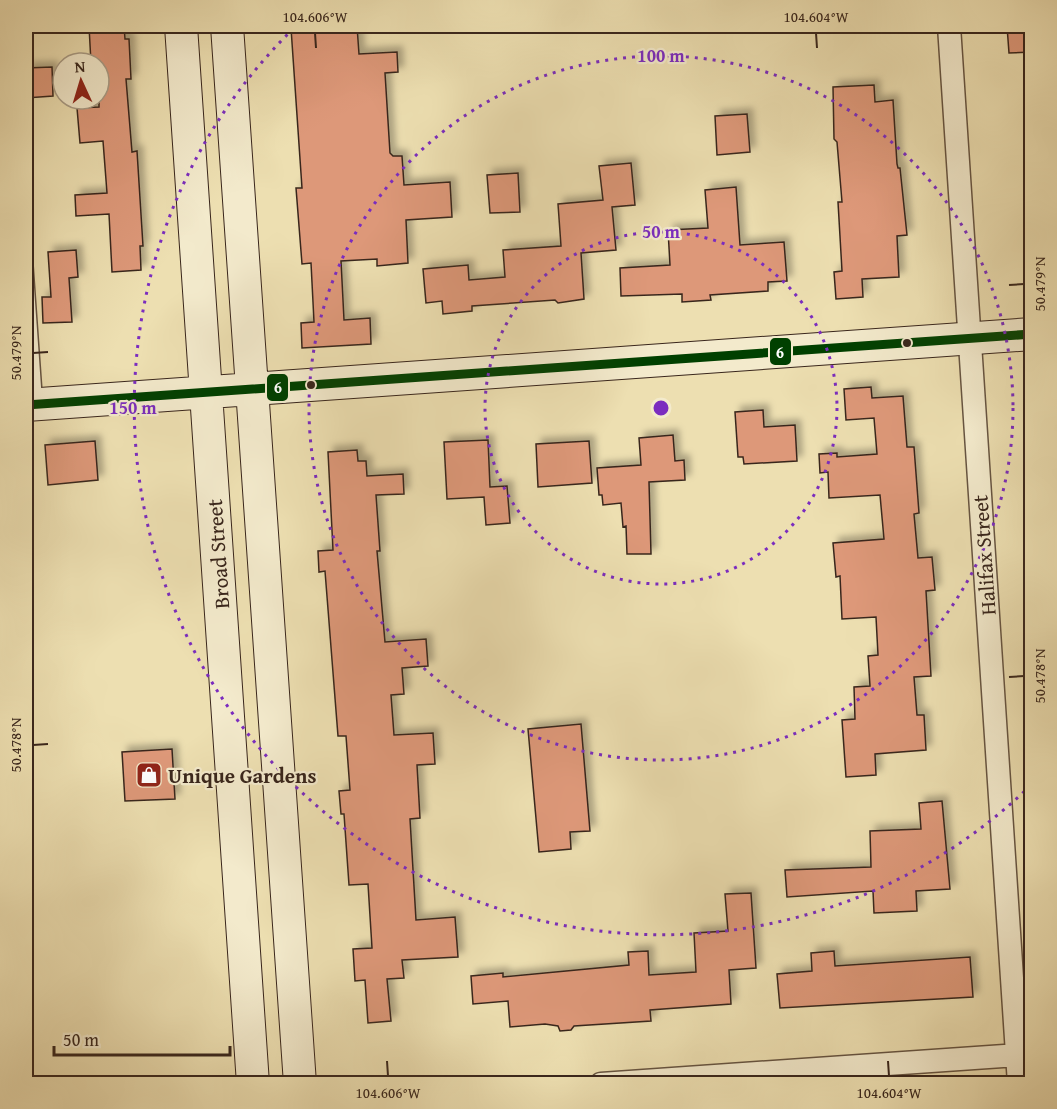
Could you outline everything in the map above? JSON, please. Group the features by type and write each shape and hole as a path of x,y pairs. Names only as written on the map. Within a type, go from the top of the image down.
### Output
{"main road":[{"name":"Broad Street","path":"181,26 254,1083"},
{"path":"227,26 300,1083"},
{"path":"31,405 1032,334"}],"street":[{"name":"Halifax Street","path":"949,26 969,339 1024,1054 1019,1083"},
{"path":"601,1083 658,1082 842,1071 1024,1054"}],"lane":[{"path":"26,244 31,405"}],"building":[{"path":"89,26 124,26 125,39 129,39 131,79 126,79 132,152 137,151 143,246 140,246 141,270 112,272 109,214 76,216 75,195 107,193 103,141 80,143 77,111 111,111 111,51 90,51"},
{"path":"357,26 359,54 397,52 398,72 385,73 390,153 393,156 402,156 404,185 450,182 452,217 406,220 408,263 377,266 377,259 341,261 344,320 370,318 371,344 302,348 301,323 314,322 311,263 302,264 296,188 302,188 291,28"},
{"path":"1007,26 1032,26 1032,52 1009,53"},
{"path":"51,67 51,96 26,98 26,68"},
{"path":"874,85 875,102 893,100 897,164 900,168 907,235 897,236 899,277 862,279 863,297 836,299 834,272 842,271 838,202 842,202 837,142 834,139 833,87"},
{"path":"747,114 750,152 717,155 715,116"},
{"path":"631,163 635,205 612,207 616,250 581,253 584,299 558,303 555,300 472,306 472,311 443,314 442,301 426,303 423,269 468,265 469,280 505,277 503,250 561,246 558,204 603,200 599,166"},
{"path":"518,173 520,212 490,213 487,175"},
{"path":"736,187 740,245 784,242 787,281 768,282 768,291 710,295 711,300 682,302 682,294 621,296 620,268 670,265 668,230 708,228 705,190"},
{"path":"76,250 78,277 69,278 72,322 43,323 42,297 51,297 48,252"},
{"path":"871,387 872,398 903,396 907,447 914,447 919,513 914,514 918,558 932,557 935,590 926,591 931,676 914,677 917,715 924,715 926,750 875,754 876,775 846,777 842,720 855,719 854,687 870,686 868,656 878,655 876,617 842,619 840,576 836,577 833,543 884,539 880,495 829,498 828,472 820,473 819,454 837,453 837,457 877,454 874,418 846,420 844,389"},
{"path":"763,410 764,427 795,425 797,461 744,464 743,457 738,457 735,412"},
{"path":"673,435 675,461 684,460 685,480 649,482 651,554 627,554 626,526 623,527 621,503 603,505 602,495 599,495 597,468 641,465 639,438"},
{"path":"488,440 490,487 507,486 510,523 486,525 484,497 447,499 444,442"},
{"path":"95,441 98,480 48,485 45,445"},
{"path":"589,441 592,483 538,487 536,444"},
{"path":"357,450 358,461 366,461 367,476 403,474 404,494 376,495 380,551 377,551 385,642 426,639 428,666 402,668 404,694 391,695 394,735 433,733 435,764 417,765 420,818 410,819 416,920 455,917 458,957 402,960 404,978 387,979 391,1021 368,1023 365,980 355,981 353,949 372,948 368,884 349,885 344,814 341,814 339,791 350,790 346,736 338,736 325,571 319,572 318,551 333,550 328,452"},
{"path":"581,724 590,831 570,832 571,849 539,852 528,729"},
{"name":"Unique Gardens","path":"172,749 175,799 125,801 122,752"},
{"path":"942,801 950,889 916,891 917,911 874,913 873,891 787,897 785,870 871,867 870,831 921,829 919,803"},
{"path":"751,893 756,968 729,970 731,1004 650,1010 651,1021 574,1026 571,1030 560,1031 558,1026 545,1024 510,1027 508,1001 473,1004 471,976 503,973 503,977 629,965 628,952 648,951 649,975 696,972 694,933 728,931 725,894"},
{"path":"834,951 835,966 970,957 973,997 780,1008 777,974 812,971 811,953"}],"transit line":[{"name":"6","path":"26,405 1032,334"}],"place":[{"name":"Unique Gardens","path":"149,775"}]}
